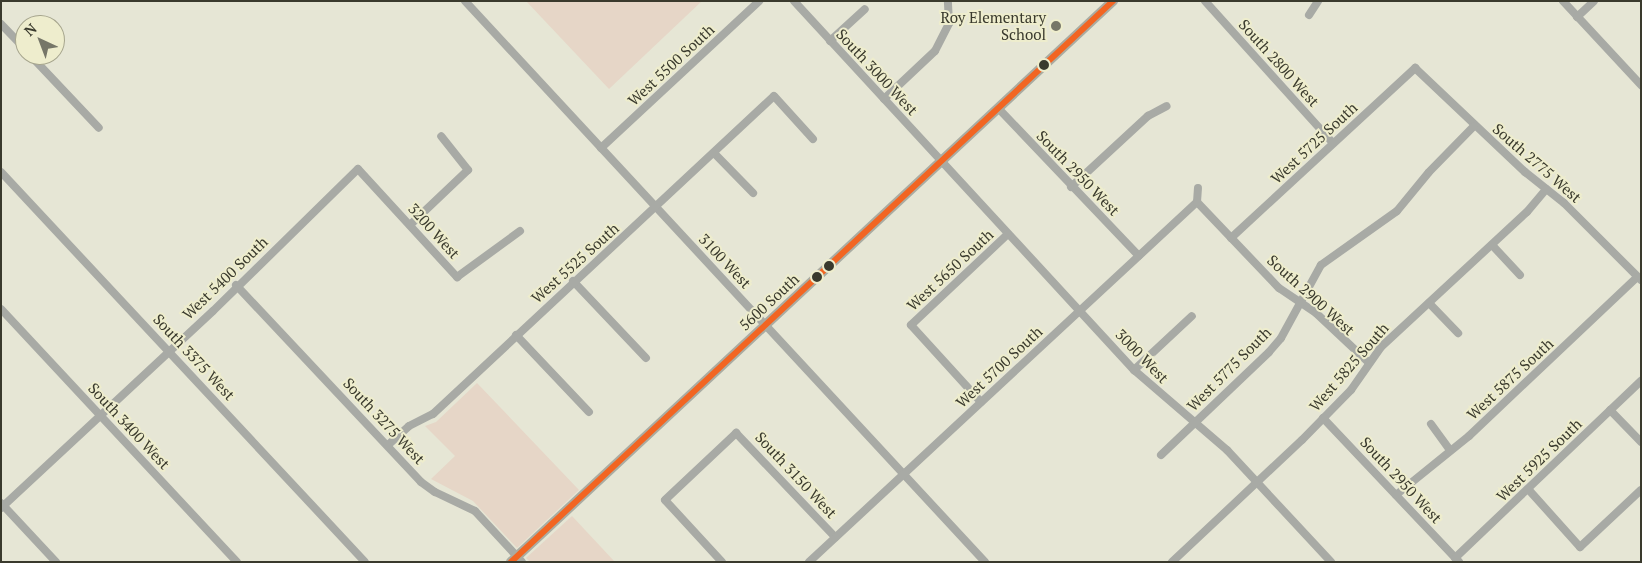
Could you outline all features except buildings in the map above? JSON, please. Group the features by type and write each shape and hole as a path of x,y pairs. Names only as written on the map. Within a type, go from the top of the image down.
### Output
{"main road":[{"name":"5600 South","path":"517,560 1112,1"}],"street":[{"name":"3100 West","path":"465,1 985,562"},
{"name":"West 5500 South","path":"601,148 759,1"},
{"name":"South 3000 West","path":"794,1 941,161"},
{"path":"884,99 935,51 948,23 948,1"},
{"name":"South 2800 West","path":"1204,1 1333,143"},
{"path":"1309,14 1318,1"},
{"path":"1563,1 1641,85"},
{"path":"1577,17 1594,1"},
{"path":"830,41 865,9"},
{"path":"1,24 15,39"},
{"path":"39,65 99,128"},
{"name":"West 5725 South","path":"1231,238 1415,68"},
{"name":"South 2775 West","path":"1415,68 1474,126 1546,189 1639,278"},
{"name":"West 5525 South","path":"388,444 409,426 433,414 573,281 656,207 774,96 814,139"},
{"path":"1071,187 1148,116 1167,106"},
{"name":"South 2950 West","path":"998,108 1071,187 1139,256"},
{"name":"West 5775 South","path":"1160,455 1269,352 1281,338 1299,302 1321,265 1397,212 1429,172 1474,126"},
{"path":"410,225 468,170 441,136"},
{"path":"714,153 753,193"},
{"name":"3000 West","path":"941,161 1134,370 1157,393 1197,421 1331,562"},
{"name":"3200 West","path":"358,169 457,277 520,231"},
{"name":"West 5400 South","path":"2,506 170,351 236,285 358,169"},
{"name":"South 3375 West","path":"1,172 365,562"},
{"path":"1197,202 1198,188"},
{"name":"West 5825 South","path":"1172,562 1323,418 1361,378 1368,362 1527,212 1546,189"},
{"name":"South 2900 West","path":"1197,202 1279,288 1299,302 1368,362"},
{"name":"West 5700 South","path":"809,562 1197,202"},
{"name":"West 5650 South","path":"981,402 911,326 1008,234"},
{"path":"1492,245 1520,275"},
{"name":"West 5875 South","path":"1396,495 1469,436 1639,278"},
{"path":"573,281 646,358"},
{"name":"South 3275 West","path":"236,285 388,444 421,482 435,492 475,511 517,560"},
{"path":"1429,303 1458,333"},
{"name":"South 3400 West","path":"1,309 237,562"},
{"path":"1134,370 1192,316"},
{"path":"516,335 589,412"},
{"name":"West 5925 South","path":"1457,560 1641,380"},
{"path":"1610,410 1641,442"},
{"name":"South 2950 West","path":"1323,418 1457,560"},
{"path":"1431,424 1450,450"},
{"name":"South 3150 West","path":"722,562 665,500 736,433 835,537"},
{"path":"1528,489 1580,547 1641,490"},
{"path":"2,506 56,562"}],"shaded area":[{"path":"526,1 702,1 609,89"},
{"path":"477,383 579,490 517,548 473,501 431,479 455,456 425,426 436,422"},
{"path":"572,516 615,562 530,562 526,558"}],"transit line":[{"path":"511,562 1113,1"}],"place":[{"name":"Roy Elementary School","path":"1056,26"}]}
